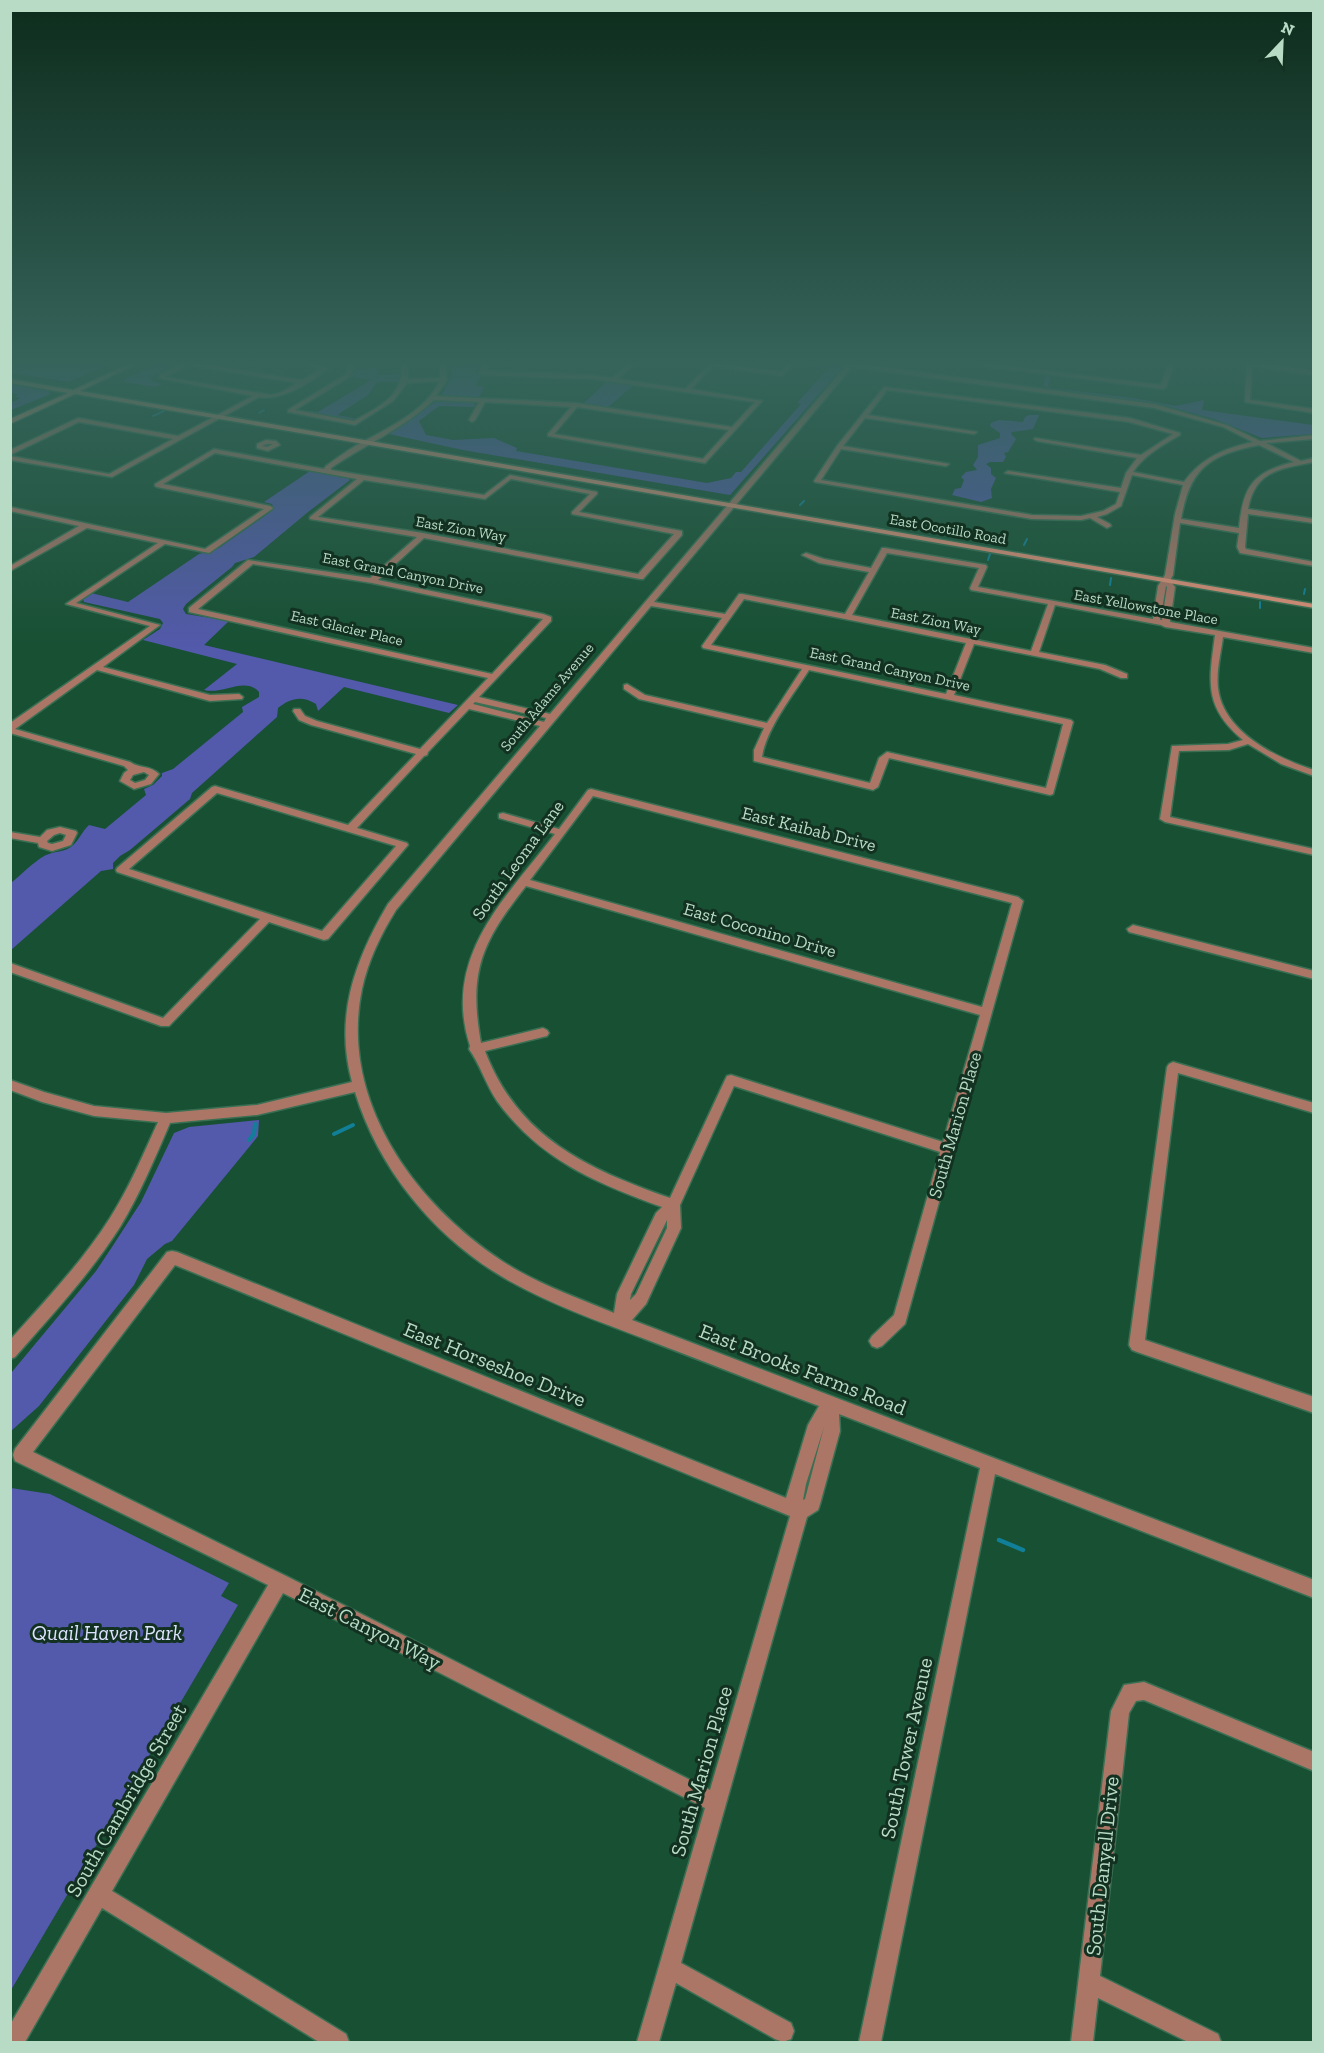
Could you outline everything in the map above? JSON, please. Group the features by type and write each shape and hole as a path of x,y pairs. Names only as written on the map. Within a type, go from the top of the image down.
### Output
{"main road":[{"name":"East Ocotillo Road","path":"470,457 1168,578 1314,606"},
{"name":"East Ocotillo Road","path":"1168,578 1314,600"}],"street":[{"path":"10,458 110,476 144,457"},
{"path":"10,509 206,551 270,508 157,485 204,457"},
{"path":"249,457 362,478"},
{"path":"327,472 337,469 354,457"},
{"path":"680,457 705,461 709,457"},
{"name":"South Adams Avenue","path":"358,1086 352,1034 354,998 359,976 377,932 402,893 772,457"},
{"path":"832,457 817,480 1032,517 1066,520 1093,517 1119,505 1130,473 1142,457"},
{"path":"901,457 946,464"},
{"path":"1156,623 1162,586 1168,578 1187,484 1194,472 1216,457"},
{"path":"1289,457 1301,463"},
{"path":"1314,460 1279,468 1256,480 1246,492 1240,547 1243,551 1314,564"},
{"path":"1008,473 1124,491"},
{"path":"1130,473 1187,484"},
{"name":"East Zion Way","path":"510,477 596,493 574,513 679,533 640,577 423,535 312,518 362,478 485,497 510,477"},
{"path":"1244,511 1314,521"},
{"path":"1093,517 1107,526"},
{"path":"1179,521 1242,531"},
{"path":"10,569 86,525"},
{"path":"372,581 423,535"},
{"path":"10,729 156,625 70,604 165,542"},
{"name":"East Yellowstone Place","path":"874,571 885,550 983,567 974,588 1314,651"},
{"path":"806,555 822,561 874,571 846,617"},
{"name":"East Grand Canyon Drive","path":"192,610 251,562 372,581 543,616 548,619 495,677"},
{"path":"1165,625 1171,587 1168,578"},
{"name":"East Zion Way","path":"726,619 742,596 1102,667 1124,676"},
{"path":"648,603 658,608 726,619"},
{"path":"1034,654 1052,603"},
{"name":"East Glacier Place","path":"192,610 495,677"},
{"name":"East Grand Canyon Drive","path":"726,619 706,646 1068,722 1050,792 887,755 873,787 757,759 757,752 770,727"},
{"path":"1219,634 1214,691 1221,713 1250,741 1284,762 1314,773"},
{"path":"950,697 971,641"},
{"path":"627,687 642,697 770,727 807,667"},
{"path":"98,668 210,698 239,697"},
{"path":"350,829 495,677"},
{"path":"472,702 549,721"},
{"path":"297,711 302,718 314,723 424,753"},
{"path":"10,729 127,765 135,770"},
{"path":"1250,741 1229,747 1175,748 1165,819 1314,852"},
{"path":"215,789 350,829 403,845 324,936 121,870 215,789"},
{"name":"South Leoma Lane","path":"591,792 496,917 478,951 469,997 475,1049 490,1080 528,1130 569,1160 602,1178 673,1205"},
{"name":"East Kaibab Drive","path":"591,792 1018,901"},
{"path":"503,816 561,833"},
{"path":"10,835 42,840"},
{"name":"East Coconino Drive","path":"523,882 987,1012"},
{"name":"South Marion Place","path":"876,1341 900,1319 1018,901"},
{"path":"10,967 165,1023 267,918"},
{"path":"1133,929 1314,975"},
{"path":"475,1049 543,1033"},
{"path":"1314,1108 1173,1067 1137,1345 1314,1405"},
{"path":"620,1322 624,1294 661,1217 673,1205 731,1080 948,1149"},
{"path":"10,1085 42,1097 94,1111 166,1118 257,1110 358,1086"},
{"name":"East Brooks Farms Road","path":"358,1086 384,1151 416,1195 436,1217 496,1265 528,1284 620,1322 1314,1589"},
{"path":"10,1352 66,1288 113,1224 139,1179 166,1118"},
{"path":"620,1322 641,1299 674,1228 673,1205"},
{"name":"East Horseshoe Drive","path":"21,1455 172,1257 800,1512"},
{"path":"640,1261 656,1267"},
{"name":"South Marion Place","path":"800,1512 794,1498 816,1425 831,1403"},
{"name":"South Marion Place","path":"648,2043 800,1512 812,1503 832,1431 831,1403"},
{"name":"East Canyon Way","path":"21,1455 280,1582 717,1804"},
{"name":"South Tower Avenue","path":"870,2043 989,1464"},
{"path":"803,1468 820,1474"},
{"name":"South Cambridge Street","path":"13,2043 280,1582"},
{"name":"South Danyell Drive","path":"1082,2043 1120,1711 1131,1692 1144,1691 1314,1762"},
{"path":"99,1894 338,2043"},
{"path":"669,1968 783,2031"},
{"path":"1089,1983 1210,2043"}],"green space":[{"path":"503,457 551,457 707,483 731,478 736,472 741,472 754,457 764,457 730,495"},
{"path":"978,457 1006,457 1003,462 986,464 996,478 991,489 992,498 981,502 952,495 955,489 961,488 964,480 961,477 966,472 977,470 973,465"},
{"path":"310,471 350,480 254,557 235,563 186,604 183,609 186,614 229,621 204,645 458,705 449,713 344,687 318,711 316,704 306,699 287,702 278,708 277,717 192,793 190,799 120,856 113,863 113,869 101,871 11,950 11,883 45,856 71,847 89,825 105,829 146,795 144,789 153,785 162,773 173,769 243,712 242,707 259,697 259,692 247,686 204,690 237,664 143,640 160,629 163,623 160,619 84,602 83,599 91,593 128,602 199,554 219,548 269,513 273,507 272,504 264,502"},
{"path":"259,1120 258,1136 172,1241 147,1259 134,1285 39,1406 11,1431 11,1373 96,1271 141,1202 174,1133 189,1127"},
{"name":"Quail Haven Park","path":"11,1488 50,1494 229,1583 221,1596 238,1605 11,1990"}],"waterway":[{"path":"800,505 804,501"},
{"path":"1024,545 1027,539"},
{"path":"988,560 990,554"},
{"path":"1110,585 1111,578"},
{"path":"1304,594 1305,589"},
{"path":"1260,602 1260,608"},
{"path":"249,1140 254,1134 255,1124"},
{"path":"334,1134 353,1125"},
{"path":"999,1540 1023,1550"}]}
